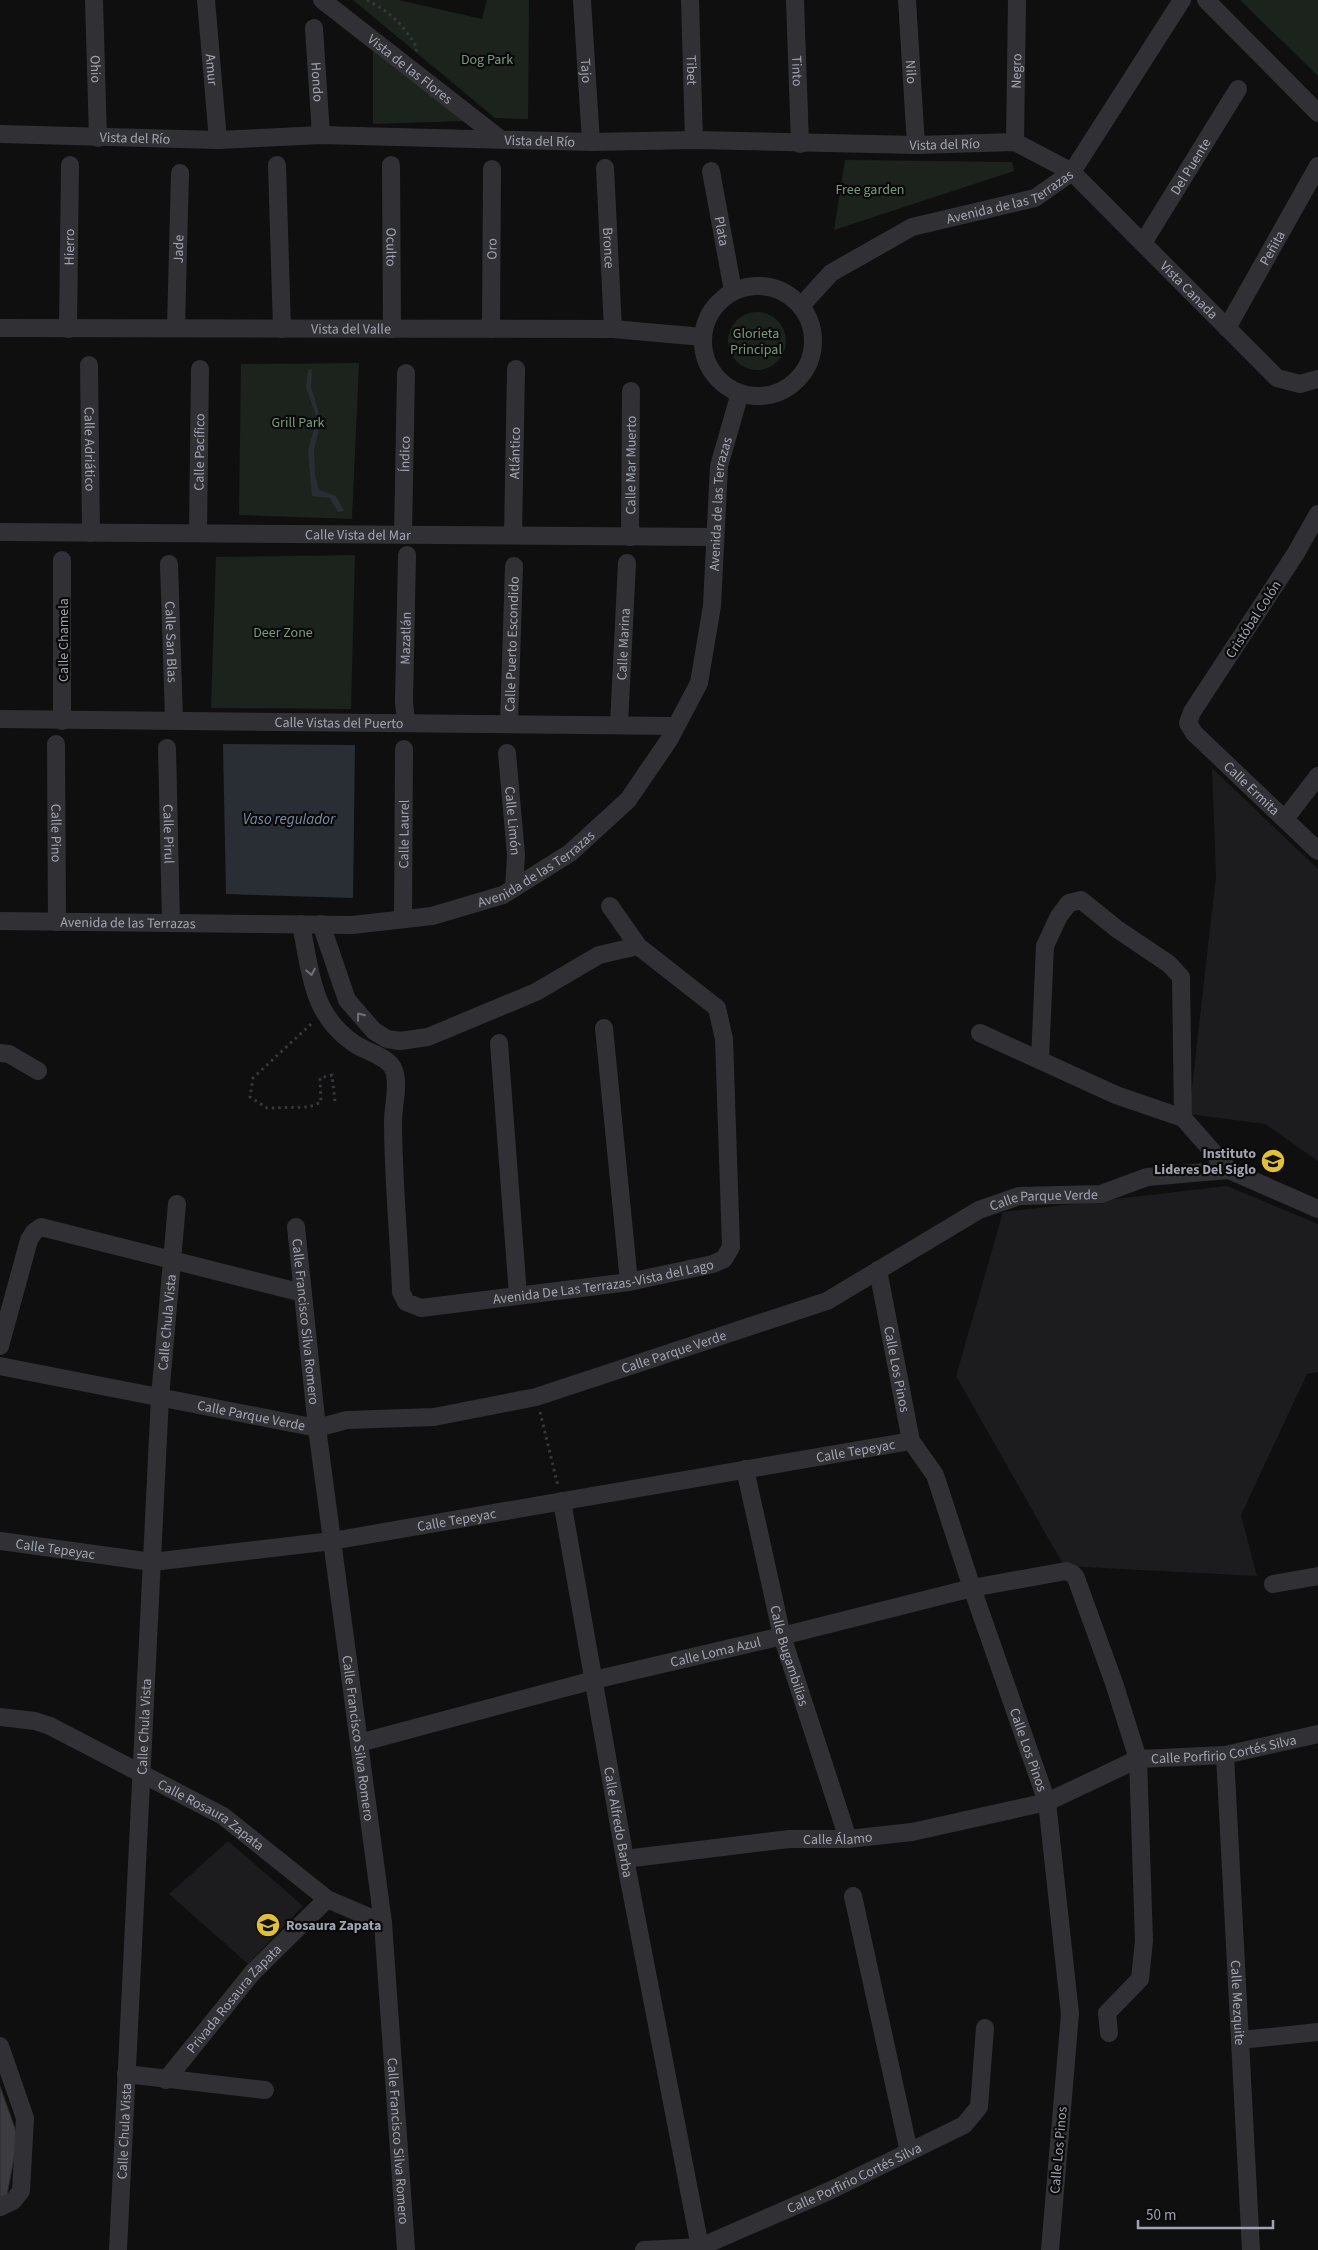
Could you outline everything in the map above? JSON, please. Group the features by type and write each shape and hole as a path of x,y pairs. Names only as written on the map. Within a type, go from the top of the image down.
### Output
{"street":[{"name":"Ohio","path":"94,0 98,138"},
{"name":"Amur","path":"206,0 218,140"},
{"name":"Vista de las Flores","path":"322,0 499,138"},
{"name":"Tajo","path":"582,0 591,142"},
{"name":"Tibet","path":"690,0 694,140"},
{"name":"Tinto","path":"795,0 800,144"},
{"name":"Nilo","path":"907,0 916,145"},
{"name":"Negro","path":"1015,142 1017,0"},
{"name":"Avenida de las Terrazas","path":"801,306 831,273 912,227 1035,198 1072,172 1182,0"},
{"path":"1206,0 1238,30 1318,113"},
{"name":"Hondo","path":"314,28 321,135"},
{"name":"Del Puente","path":"1143,243 1238,89"},
{"name":"Vista del Río","path":"0,134 218,140 321,135 499,138 591,142 694,140 800,144 916,145 1015,142 1072,172"},
{"name":"Hierro","path":"68,328 70,165"},
{"path":"277,165 282,329"},
{"name":"Oculto","path":"391,166 392,328"},
{"name":"Peñita","path":"1227,328 1318,166"},
{"name":"Bronce","path":"605,168 613,329"},
{"name":"Oro","path":"491,329 492,169"},
{"name":"Plata","path":"712,171 733,291"},
{"name":"Vista Canada","path":"1072,172 1277,378 1300,384 1318,379"},
{"name":"Jade","path":"176,326 180,173"},
{"path":"751,286 770,287 787,294 801,306 810,322 813,339 811,357 803,372 791,385 775,393 758,396 740,393 724,384 712,371 705,355 703,337 708,318 718,303 733,291 751,286"},
{"name":"Vista del Valle","path":"0,328 176,326 282,329 613,329 703,337"},
{"name":"Calle Adriático","path":"89,365 91,533"},
{"name":"Calle Pacífico","path":"198,533 200,369"},
{"name":"Atlántico","path":"514,535 516,369"},
{"name":"Índico","path":"403,535 406,373"},
{"name":"Calle Mar Muerto","path":"630,537 631,391"},
{"name":"Avenida de las Terrazas","path":"0,921 352,925 432,916 503,895 570,853 628,800 676,726 700,683 712,606 719,466 740,393"},
{"name":"Cristóbal Colón","path":"1188,723 1192,712 1296,553 1318,514"},
{"name":"Calle Vista del Mar","path":"0,532 715,537"},
{"name":"Mazatlán","path":"406,722 404,702 407,556"},
{"name":"Calle Chamela","path":"62,560 62,720"},
{"name":"Calle San Blas","path":"169,564 174,720"},
{"name":"Calle Marina","path":"619,724 627,564"},
{"name":"Calle Puerto Escondido","path":"509,723 514,566"},
{"name":"Calle Vistas del Puerto","path":"0,719 676,726"},
{"name":"Calle Ermita","path":"1188,723 1194,732 1318,851"},
{"name":"Calle Pino","path":"56,744 57,922"},
{"name":"Calle Pirul","path":"167,748 170,922"},
{"name":"Calle Laurel","path":"403,918 404,749"},
{"name":"Calle Limón","path":"507,753 516,855 514,888"},
{"path":"1285,820 1318,776"},
{"path":"1040,1059 1045,946 1059,916 1069,903 1081,900 1117,929 1169,964 1181,977 1183,1118"},
{"name":"Avenida De Las Terrazas-Vista del Lago","path":"301,924 313,984 324,1014 336,1030 353,1044 387,1061 392,1067 395,1076 393,1121 401,1292 406,1302 421,1308 629,1282 713,1264 724,1259 731,1246 724,1039 717,1008 638,946 610,906"},
{"path":"321,924 347,1000 374,1031 387,1038 400,1041 428,1036 536,992 599,955 638,946"},
{"path":"604,1028 629,1282"},
{"path":"980,1033 1116,1095 1183,1118 1229,1170"},
{"path":"499,1043 518,1295"},
{"path":"0,1053 9,1054 38,1071"},
{"name":"Calle Parque Verde","path":"0,1366 317,1428 347,1420 434,1417 536,1397 827,1301 979,1210 1019,1196 1101,1194 1147,1177 1229,1170 1318,1209"},
{"name":"Calle Chula Vista","path":"118,2250 160,1397 177,1204"},
{"path":"0,1346 29,1240 34,1232 41,1227 172,1258 303,1293"},
{"name":"Calle Francisco Silva Romero","path":"296,1227 317,1428 383,1923 406,2250"},
{"name":"Calle Los Pinos","path":"878,1270 911,1441 935,1475 972,1588 1047,1802 1070,2014 1050,2250"},
{"name":"Calle Tepeyac","path":"0,1541 152,1562 332,1541 911,1441"},
{"name":"Calle Bugambilias","path":"745,1469 782,1636 848,1839"},
{"name":"Calle Alfredo Barba","path":"562,1501 625,1859 700,2248"},
{"name":"Calle Loma Azul","path":"359,1743 594,1680 782,1636 972,1588 1066,1571 1073,1574 1114,1683 1138,1760"},
{"path":"1273,1584 1318,1576"},
{"name":"Calle Rosaura Zapata","path":"0,1717 35,1721 50,1726 223,1816 327,1899 383,1923"},
{"name":"Calle Porfirio Cortés Silva","path":"1047,1802 1138,1760 1225,1755 1318,1734"},
{"name":"Calle Mezquite","path":"1225,1755 1251,2250"},
{"path":"1109,2033 1107,2013 1140,1979 1144,1942 1138,1760"},
{"name":"Calle Álamo","path":"625,1859 789,1839 848,1839 912,1832 1047,1802"},
{"path":"852,1896 909,2152"},
{"name":"Privada Rosaura Zapata","path":"166,2080 253,1972 327,1899"},
{"name":"Calle Porfirio Cortés Silva","path":"644,2250 700,2248 830,2191 964,2125 979,2107 985,2028"},
{"path":"1240,2040 1318,2032"},
{"path":"0,2046 25,2118 21,2191 13,2201 0,2207"},
{"path":"126,2074 265,2090"}],"path":[{"path":"367,0 389,12 408,31 417,48 412,70"},
{"path":"324,1014 300,1032 253,1078 250,1097 267,1108 309,1107 321,1102 320,1078 332,1075 335,1102"},
{"path":"536,1397 562,1501"}],"shaded area":[{"path":"1212,768 1318,869 1318,1161 1265,1124 1189,1114 1216,876"},
{"path":"1227,1186 1318,1224 1318,1372 1307,1374 1241,1515 1257,1576 1064,1566 956,1376 1003,1212"},
{"path":"228,1841 303,1906 248,1964 169,1894"}],"green space":[{"name":"Dog Park","path":"353,0 399,0 482,19 487,0 529,0 528,119 495,118"},
{"path":"1240,0 1318,0 1318,76"},
{"path":"373,51 465,121 373,124"},
{"name":"Free garden","path":"845,160 1012,162 1014,171 834,230"},
{"name":"Glorieta Principal","path":"757,312 773,317 781,325 786,341 781,357 773,365 757,370 741,365 733,357 728,341 733,325 741,317"},
{"name":"Grill Park","path":"359,363 352,519 239,515 241,364"},
{"name":"Deer Zone","path":"355,555 351,709 211,708 216,557"}],"water":[{"path":"312,369 311,387 321,420 314,451 315,475 319,490 336,496 344,511 338,512 330,498 312,496 308,450 317,419 306,387 308,370"},
{"name":"Vaso regulador","path":"223,744 355,745 353,898 226,894"}],"building":[{"path":"0,2086 18,2137 7,2195 0,2197"}],"place":[{"name":"Instituto Lideres Del Siglo","path":"1273,1161"},
{"name":"Rosaura Zapata","path":"268,1925"}]}
